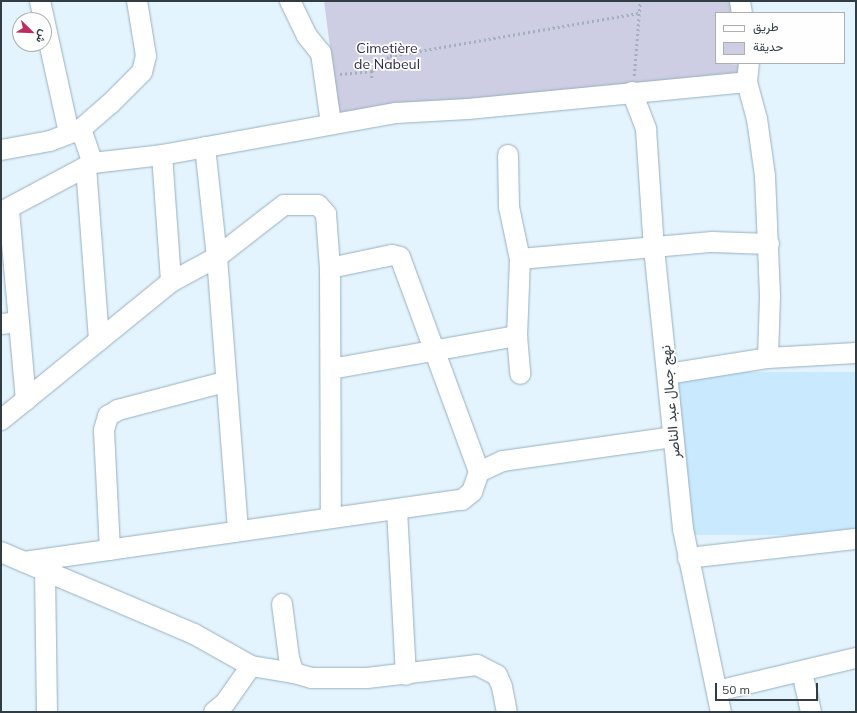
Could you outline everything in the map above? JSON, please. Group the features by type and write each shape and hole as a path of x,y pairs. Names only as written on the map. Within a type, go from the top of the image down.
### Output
{"street":[{"path":"40,1 75,131 90,165 99,341"},
{"path":"1,150 50,141 75,131 110,104 145,67 137,1"},
{"path":"290,1 307,36 321,52 330,123"},
{"path":"740,1 742,12"},
{"path":"749,64 747,82 759,133 765,176 768,244 768,358"},
{"path":"26,400 10,323 5,211 46,186 90,165 162,155 396,112 468,109 747,82"},
{"name":"نهج جمال عبد الناصر","path":"632,92 646,129 654,248 668,374 673,437 688,558 721,712"},
{"path":"205,147 217,257 225,382 238,530"},
{"path":"162,155 171,282"},
{"path":"508,156 510,207 520,258 517,336 520,374"},
{"path":"1,420 171,282 217,257 284,205 302,203 318,205 326,214 330,268 332,517"},
{"path":"520,258 712,242 768,244"},
{"path":"24,562 238,530 332,517 398,510 462,500 472,492 479,472 400,257 392,254 330,268"},
{"path":"331,369 434,352 517,336"},
{"path":"668,374 768,358 856,353"},
{"path":"110,550 104,430 108,416 118,410 225,382"},
{"path":"479,472 503,461 673,437"},
{"path":"398,510 406,675"},
{"path":"688,558 856,538"},
{"path":"1,552 194,634 251,666 332,678 406,675 477,665 483,666 497,675 502,687 507,712"},
{"path":"45,571 47,712"},
{"path":"282,604 290,658 294,673"},
{"path":"717,691 856,658"},
{"path":"214,712 225,702 251,666"},
{"path":"802,672 811,712"}],"path":[{"path":"632,92 640,1"},
{"path":"340,74 372,71 390,56 640,13"},
{"path":"372,71 372,80"}],"shaded area":[{"path":"675,372 856,372 856,535 675,535"}],"green space":[{"name":"Cimetière de Nabeul","path":"324,1 734,1 736,12 715,12 715,64 744,65 730,81 339,116"}]}
